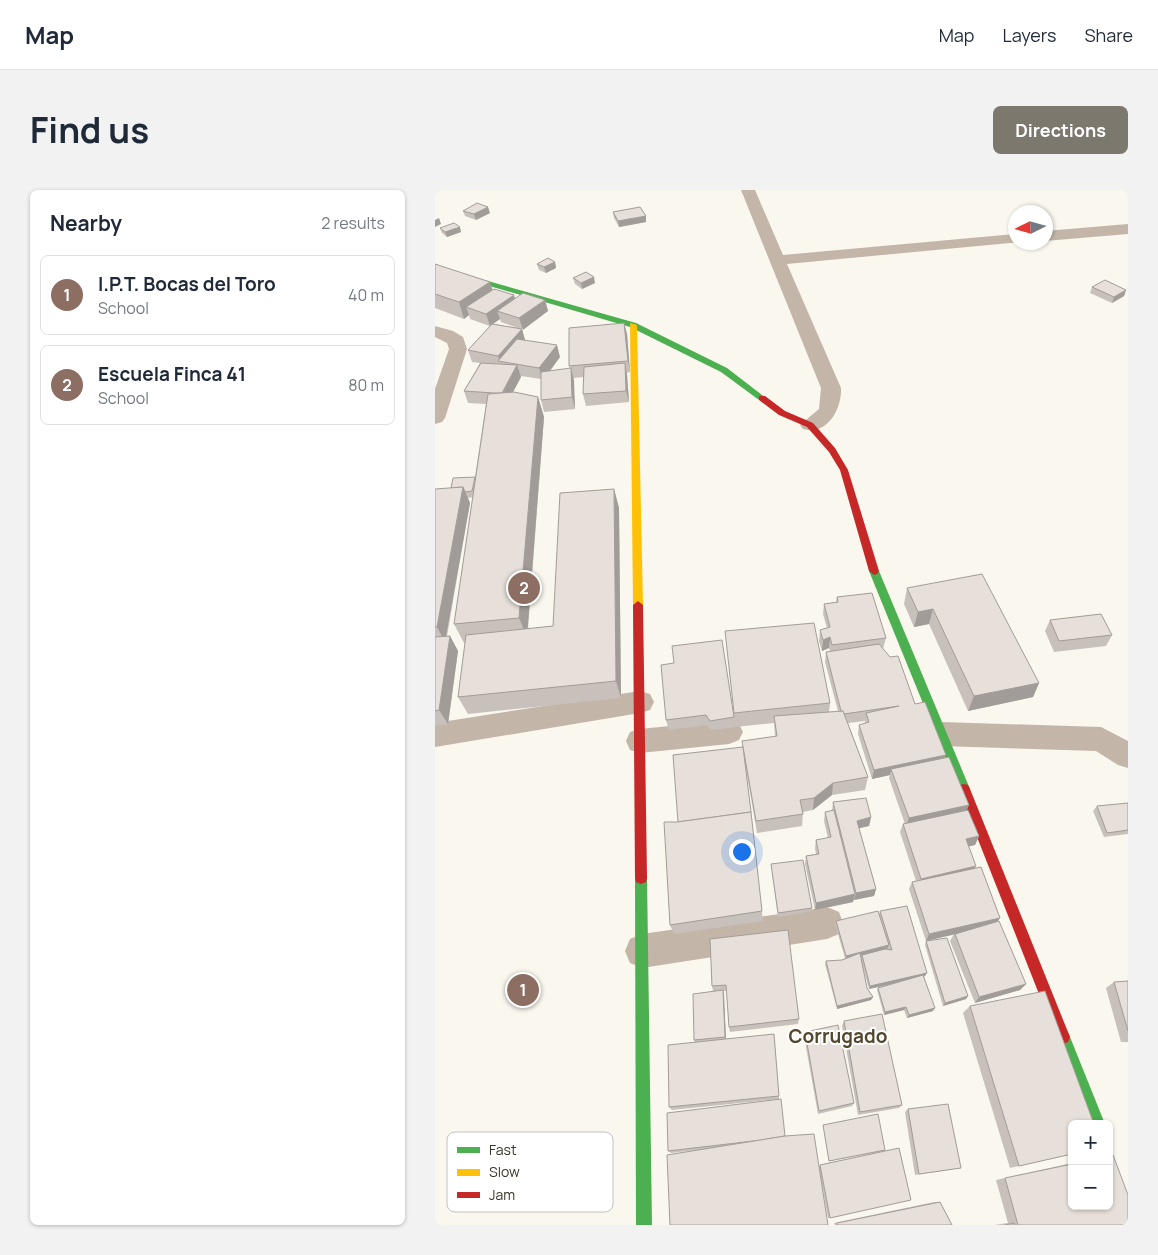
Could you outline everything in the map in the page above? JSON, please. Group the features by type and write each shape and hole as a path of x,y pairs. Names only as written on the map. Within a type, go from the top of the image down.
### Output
{"street":[{"path":"748,190 831,388 832,400 827,414 810,425"},
{"path":"1053,235 1128,229"},
{"path":"778,260 1008,240"},
{"path":"435,268 633,325 725,370 782,413 810,425 832,450 844,470 878,584 990,853 1095,1120"},
{"path":"633,325 641,741 644,1225"},
{"path":"435,331 447,335 456,341 458,349 435,418"},
{"path":"435,735 640,702"},
{"path":"641,741 729,732"},
{"path":"941,734 1101,739 1128,756"},
{"path":"642,951 827,923"}],"building":[{"path":"477,203 488,207 474,214 463,211"},
{"path":"640,207 646,216 618,221 613,212"},
{"path":"454,223 460,227 445,232 440,228"},
{"path":"548,258 555,262 544,267 537,264"},
{"path":"435,264 490,282 459,302 435,294"},
{"path":"586,272 594,277 581,283 573,278"},
{"path":"1105,280 1126,290 1114,297 1092,287"},
{"path":"494,289 514,295 486,314 466,307"},
{"path":"523,293 545,300 519,318 497,311"},
{"path":"624,323 628,361 569,366 569,328"},
{"path":"492,324 522,329 498,356 468,350"},
{"path":"517,339 557,345 539,368 498,361"},
{"path":"481,363 517,365 502,393 464,391"},
{"path":"625,363 626,391 583,394 584,367"},
{"path":"571,368 572,397 541,400 541,372"},
{"path":"514,392 538,397 519,618 454,624 488,394"},
{"path":"475,477 472,491 465,492 463,487 451,488 453,478"},
{"path":"463,487 437,627 435,627 435,489"},
{"path":"614,489 616,681 458,697 466,635 553,626 560,493"},
{"path":"982,574 1039,683 974,696 933,609 918,612 907,588"},
{"path":"872,593 886,638 832,645 830,637 823,640 820,630 830,627 824,604 838,602 837,597"},
{"path":"1101,614 1112,635 1059,641 1050,620"},
{"path":"814,623 830,703 734,713 725,631"},
{"path":"450,636 439,710 435,711 435,637"},
{"path":"722,640 734,717 710,721 706,715 666,720 661,665 674,663 672,646"},
{"path":"879,644 890,657 898,656 915,704 925,702 946,755 874,770 859,725 869,722 866,713 899,706 844,714 841,711 826,652"},
{"path":"843,711 868,777 833,783 814,798 800,800 803,814 756,821 742,741 777,736 774,716"},
{"path":"743,747 751,812 678,822 673,755"},
{"path":"949,757 969,805 909,818 891,769"},
{"path":"866,798 871,817 857,821 876,889 856,893 833,802"},
{"path":"1128,803 1128,830 1107,833 1097,806"},
{"path":"834,810 855,894 816,903 806,856 819,854 816,840 831,837 825,812"},
{"path":"968,810 979,836 966,839 976,866 921,879 903,824"},
{"path":"751,812 762,911 670,925 664,822"},
{"path":"803,860 812,908 778,913 771,864"},
{"path":"981,867 1000,918 929,934 912,882"},
{"path":"907,906 927,973 870,986 862,955 885,949 892,950 880,911"},
{"path":"878,911 889,945 846,956 836,921"},
{"path":"999,921 1026,984 979,997 955,934"},
{"path":"788,930 799,1019 729,1027 726,985 712,986 710,939"},
{"path":"947,938 968,996 945,1003 926,941"},
{"path":"860,953 867,988 873,997 837,1006 826,961 842,960"},
{"path":"923,975 935,1008 909,1015 906,1007 885,1012 878,988"},
{"path":"1128,981 1128,1031 1114,982"},
{"path":"723,990 725,1037 694,1040 693,994"},
{"path":"1045,991 1093,1120 1068,1120 1068,1155 1019,1166 970,1006"},
{"path":"882,1014 902,1105 860,1112 844,1021"},
{"path":"838,1025 854,1103 819,1111 805,1032"},
{"path":"774,1034 779,1096 669,1107 668,1045"},
{"path":"781,1099 785,1136 668,1151 667,1113"},
{"path":"948,1104 961,1168 919,1174 908,1109"},
{"path":"878,1114 885,1150 829,1161 823,1125"},
{"path":"814,1134 828,1225 670,1225 667,1155 785,1136"},
{"path":"899,1148 911,1200 830,1218 820,1165"},
{"path":"1113,1155 1128,1195 1128,1225 1018,1225 1005,1178 1068,1165 1068,1210 1113,1210"},
{"path":"940,1202 952,1225 837,1225 837,1223"}],"traffic: fast":[{"path":"435,268 633,325 724,370 762,398"},
{"path":"874,571 964,789"},
{"path":"641,878 644,1225"},
{"path":"1063,1037 1095,1120"}],"traffic: slow":[{"path":"633,325 638,605"}],"traffic: jam":[{"path":"762,398 782,413 810,425 832,450 844,470 874,571"},
{"path":"638,605 641,878"},
{"path":"964,789 1063,1037"}],"place":[{"name":"Escuela Finca 41","path":"524,588"},
{"name":"I.P.T. Bocas del Toro","path":"523,990"}],"district":[{"name":"Corrugado","path":"838,1036"}]}
